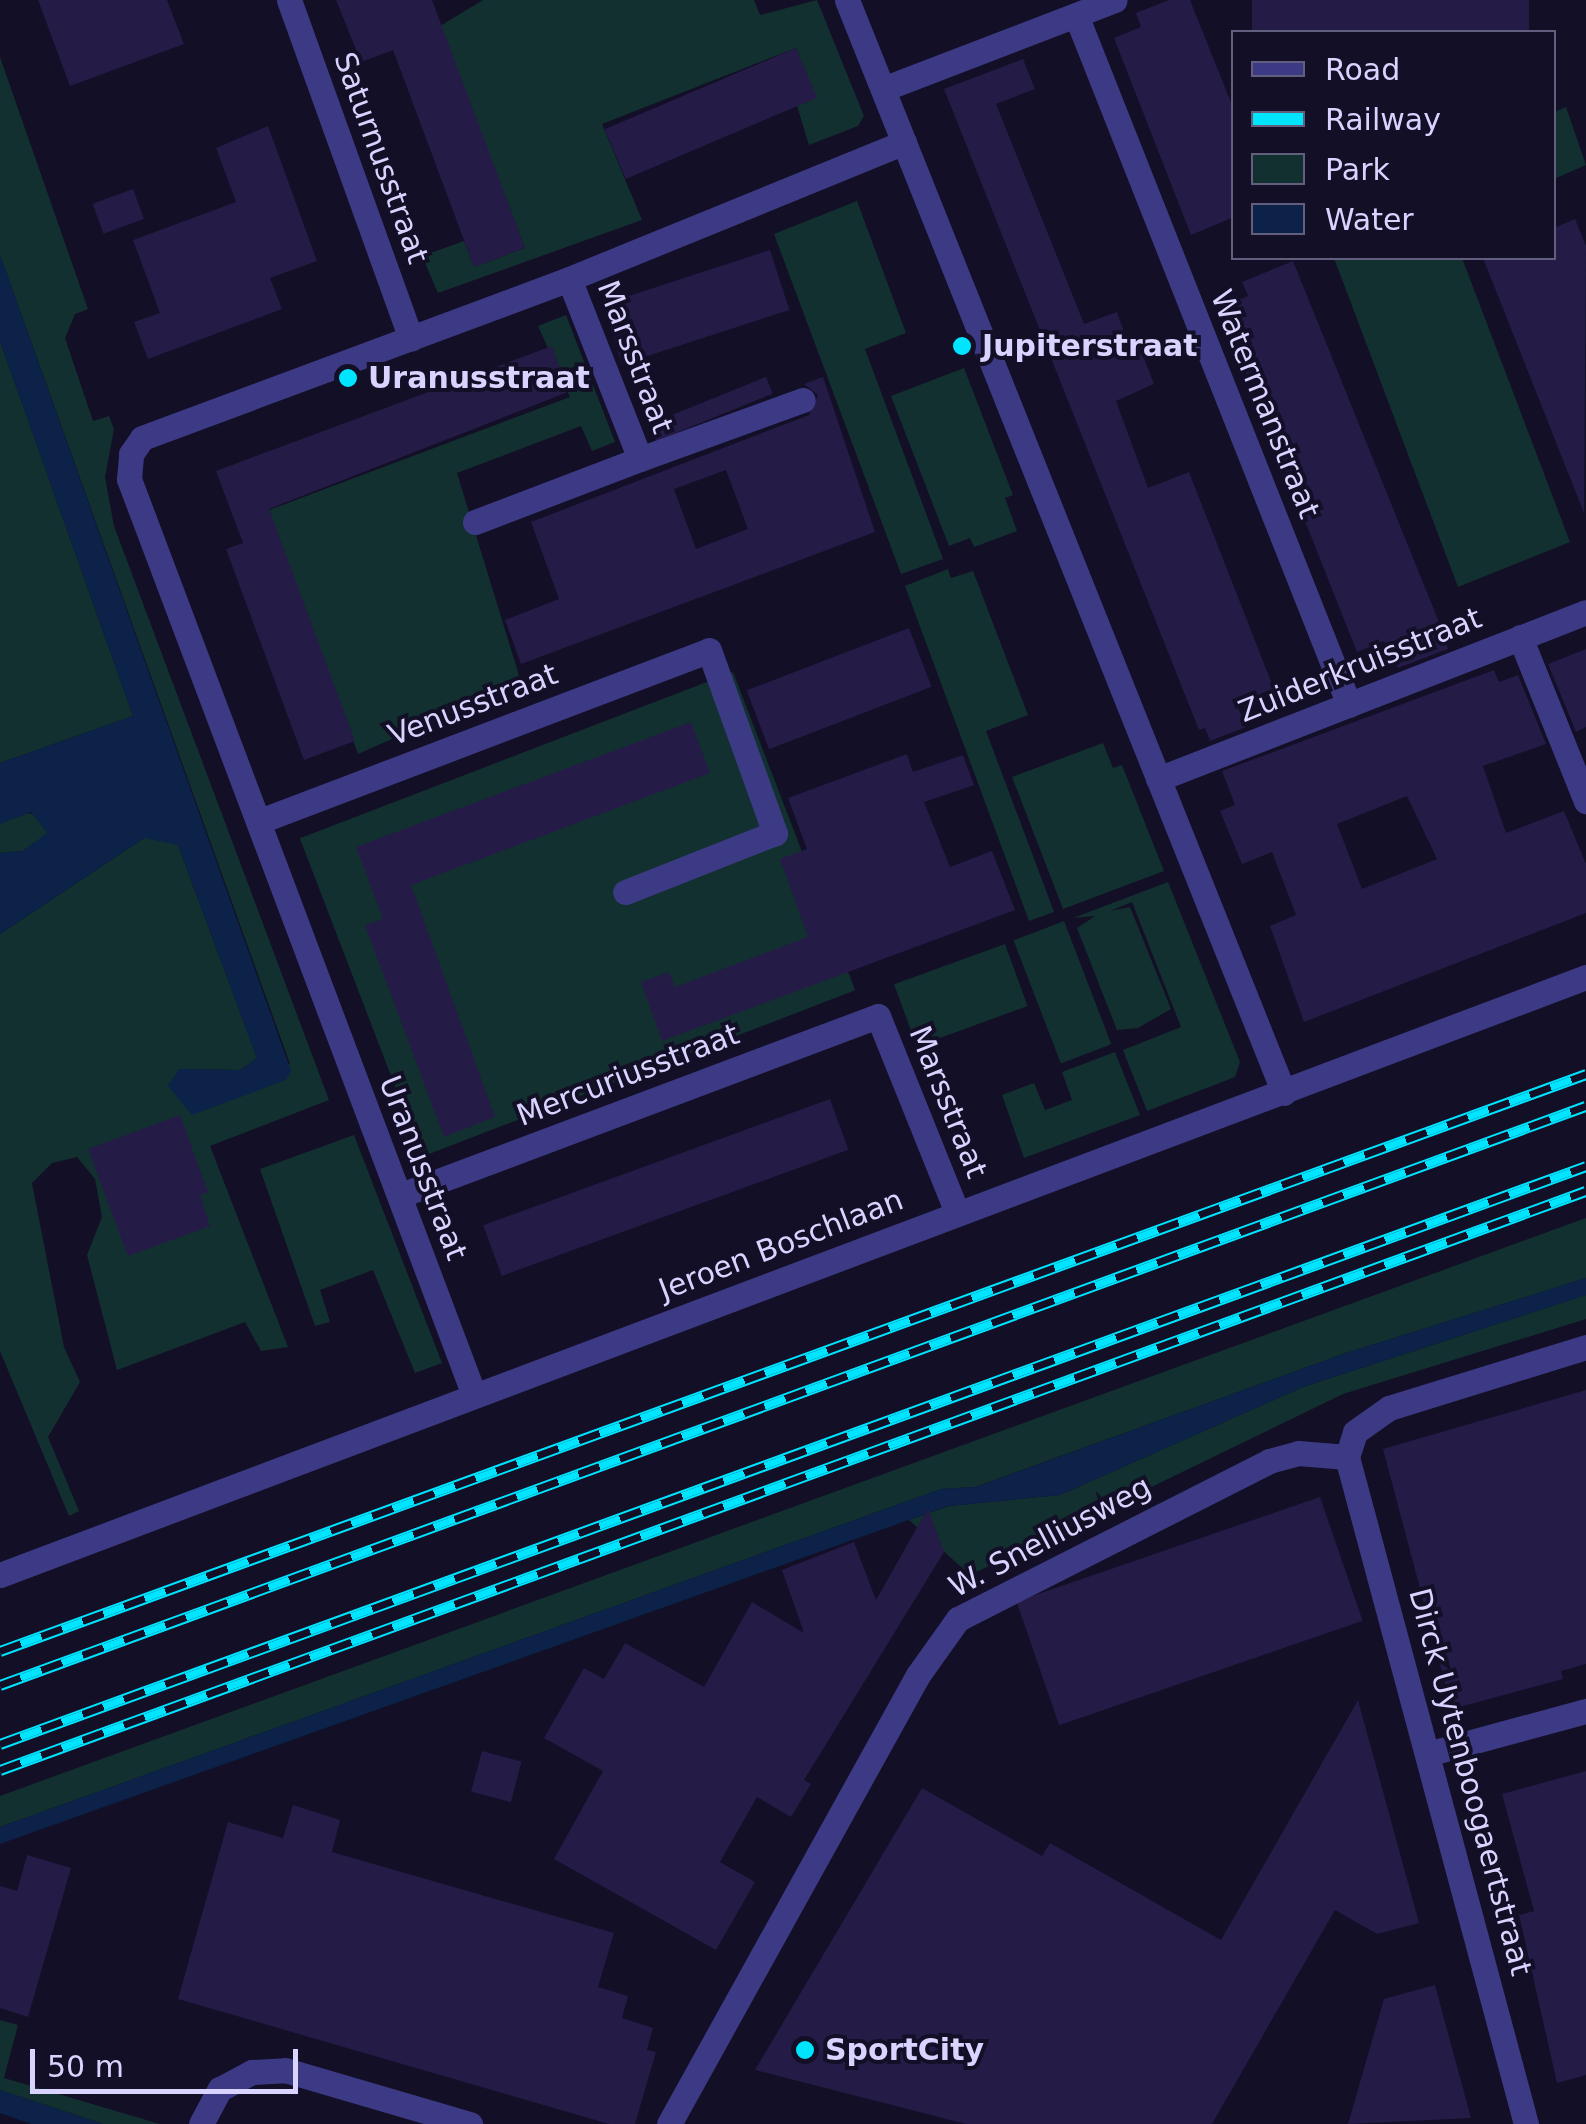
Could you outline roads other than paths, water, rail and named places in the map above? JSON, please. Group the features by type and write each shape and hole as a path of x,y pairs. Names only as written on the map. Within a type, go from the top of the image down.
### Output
{"street":[{"name":"Saturnusstraat","path":"289,0 411,338"},
{"path":"847,0 1284,1094"},
{"path":"883,89 1115,0"},
{"name":"Watermanstraat","path":"1076,16 1349,704"},
{"name":"Uranusstraat","path":"474,1395 129,479 131,454 142,438 569,280 904,142"},
{"name":"Marsstraat","path":"569,280 640,459"},
{"name":"Marsstraat","path":"475,522 803,400"},
{"name":"Zuiderkruisstraat","path":"1158,780 1586,612"},
{"path":"1520,637 1586,801"},
{"name":"Venusstraat","path":"260,821 710,650 775,833 625,892"},
{"name":"Jeroen Boschlaan","path":"0,1575 1586,977"},
{"name":"Marsstraat","path":"878,1016 958,1213"},
{"name":"Mercuriusstraat","path":"400,1195 878,1016"},
{"path":"1348,1457 1356,1432 1389,1408 1586,1348"},
{"name":"W. Snelliusweg","path":"669,2124 918,1675 958,1619 1269,1461 1298,1453 1348,1457"},
{"name":"Dirck Uytenboogaertstraat","path":"1348,1457 1431,1753 1526,2124"},
{"path":"1431,1753 1586,1711"},
{"path":"201,2124 220,2089 252,2072 285,2070 470,2124"}],"water":[{"path":"0,255 291,1071 286,1080 192,1115 168,1086 179,1069 240,1070 257,1058 178,845 144,838 0,934 0,853 23,851 47,833 31,812 0,824 0,763 133,716 0,341"},
{"path":"1586,1278 1586,1295 1303,1387 1060,1495 948,1506 0,1844 0,1827 941,1489 976,1487 1346,1353"},
{"path":"0,2090 103,2124 32,2124 0,2113"}],"railway":[{"path":"0,1651 1586,1074"},
{"path":"0,1685 1586,1106"},
{"path":"0,1744 1586,1166"},
{"path":"0,1770 1586,1191"}],"place":[{"name":"Jupiterstraat","path":"962,346"},
{"name":"Uranusstraat","path":"348,378"},
{"name":"SportCity","path":"805,2050"}]}
